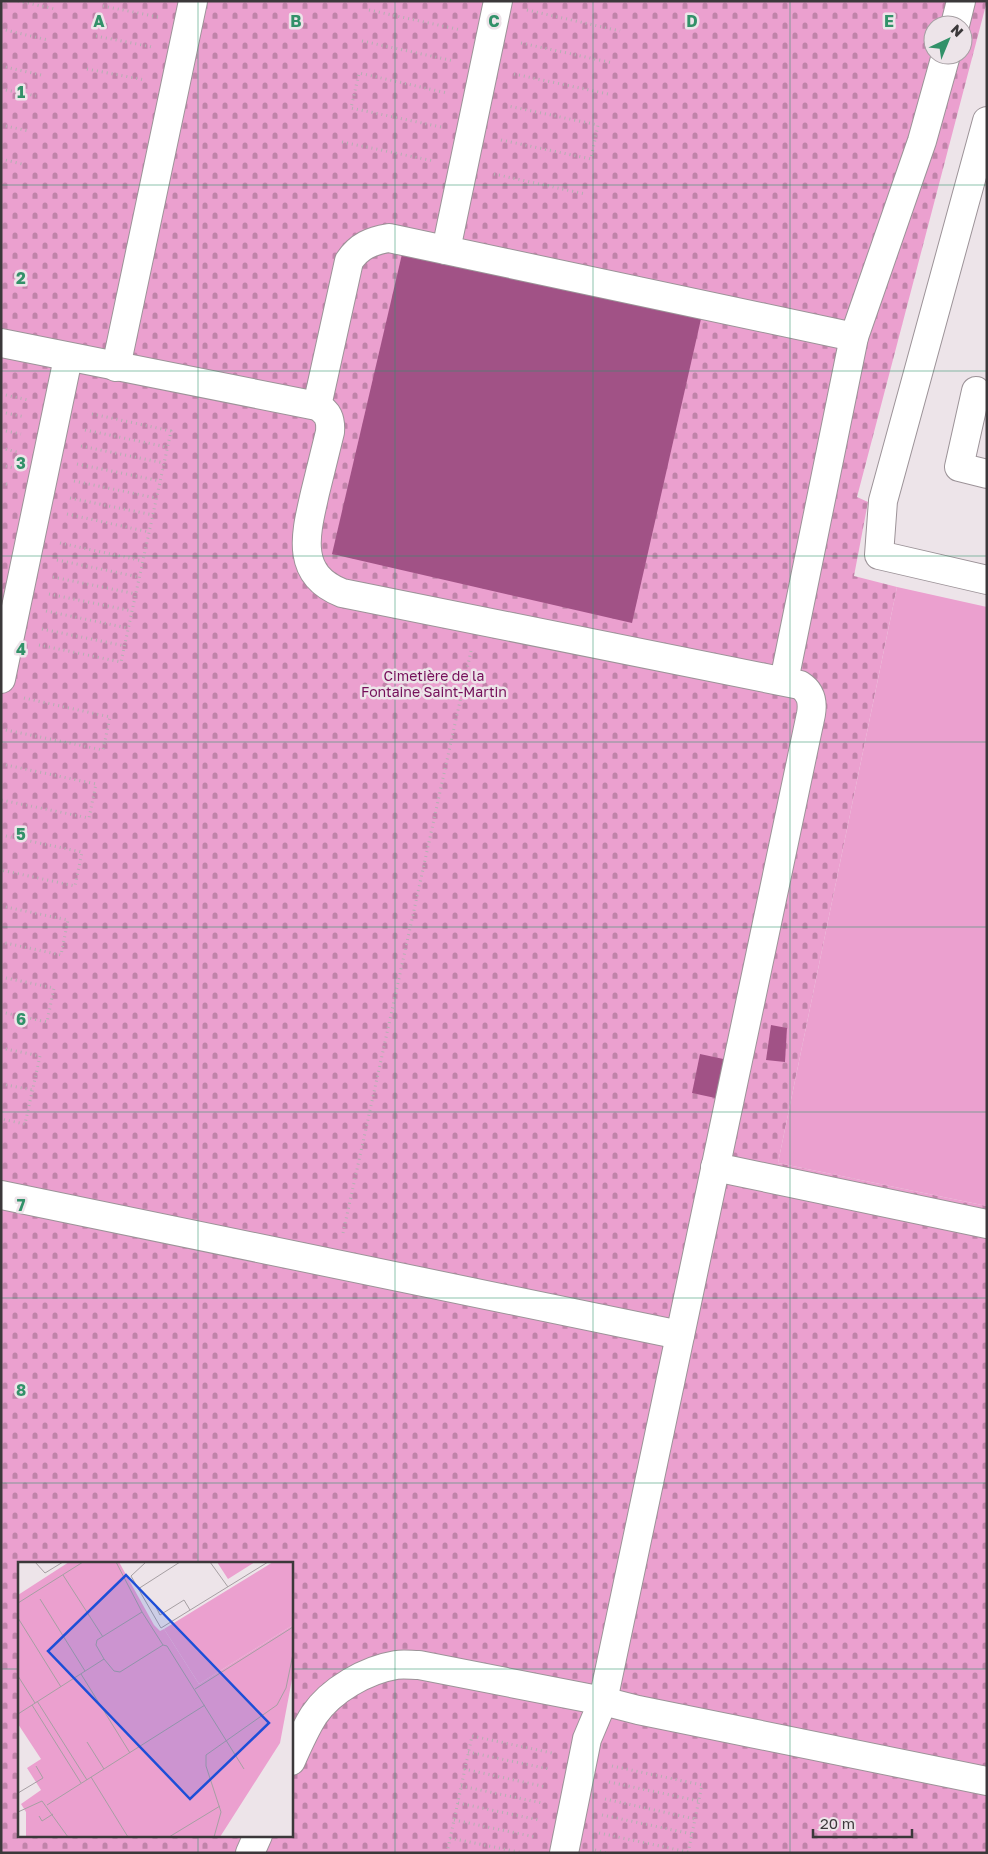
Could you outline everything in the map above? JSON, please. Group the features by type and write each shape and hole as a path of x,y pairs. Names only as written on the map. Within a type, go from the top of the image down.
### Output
{"street":[{"path":"958,15 961,1"},
{"path":"446,250 497,3"},
{"path":"116,367 191,12"},
{"path":"784,681 854,336 922,141 943,65"},
{"path":"987,121 981,166 883,501 879,555 987,580"},
{"path":"317,406 349,261 356,251 364,245 376,240 389,238 854,336"},
{"path":"1,343 68,358 317,406 324,410 330,424 306,529 306,546 308,560 315,574 324,584 342,593 784,681 800,685 807,690 812,705 811,714 603,1701 587,1739 565,1848"},
{"path":"10,688 20,588 68,358"},
{"path":"976,392 959,467 987,474"},
{"path":"715,1167 987,1224"},
{"path":"1,1195 680,1335"},
{"path":"292,1759 315,1714 332,1696 354,1681 376,1671 397,1665 420,1665 603,1701 638,1710 987,1782"},
{"path":"250,1853 258,1836"}],"path":[{"path":"18,1 55,9"},
{"path":"497,3 620,31"},
{"path":"103,6 191,12"},
{"path":"1,29 48,40"},
{"path":"96,36 182,53"},
{"path":"1,66 41,75"},
{"path":"87,69 175,86"},
{"path":"1,89 36,96"},
{"path":"1,125 29,131"},
{"path":"1,159 22,164"},
{"path":"20,588 121,662 171,430"},
{"path":"1,448 42,483 153,515"},
{"path":"1,465 149,532"},
{"path":"1,483 160,481"},
{"path":"42,483 156,498"},
{"path":"20,588 143,561"},
{"path":"20,588 139,577"},
{"path":"20,588 136,594"},
{"path":"20,588 132,611"},
{"path":"20,588 128,628"},
{"path":"20,588 125,646"},
{"path":"336,1264 478,621"},
{"path":"1,728 103,750 110,717 10,688"},
{"path":"1,764 96,784 89,818 1,800"},
{"path":"1,835 82,852 75,886 1,870"},
{"path":"1,906 68,920 61,954 1,942"},
{"path":"1,977 54,988 47,1022 1,1012"},
{"path":"1,1048 40,1056 26,1124 1,1119"},
{"path":"1,1084 33,1090"},
{"path":"447,1853 472,1736"},
{"path":"454,1820 565,1848 607,1853"},
{"path":"450,1838 523,1853"}],"green space":[{"name":"Cimetière de la Fontaine Saint-Martin","path":"1,1 987,1 973,54 973,15 923,15 923,65 970,65 857,497 868,502 854,576 897,587 778,1163 987,1206 987,1853 1,1853"},
{"path":"897,587 987,607 987,1206 778,1163"}],"building":[{"path":"402,254 701,319 632,623 332,554"},
{"path":"771,1025 787,1028 785,1062 766,1060"},
{"path":"700,1054 728,1060 720,1099 692,1093"}]}
